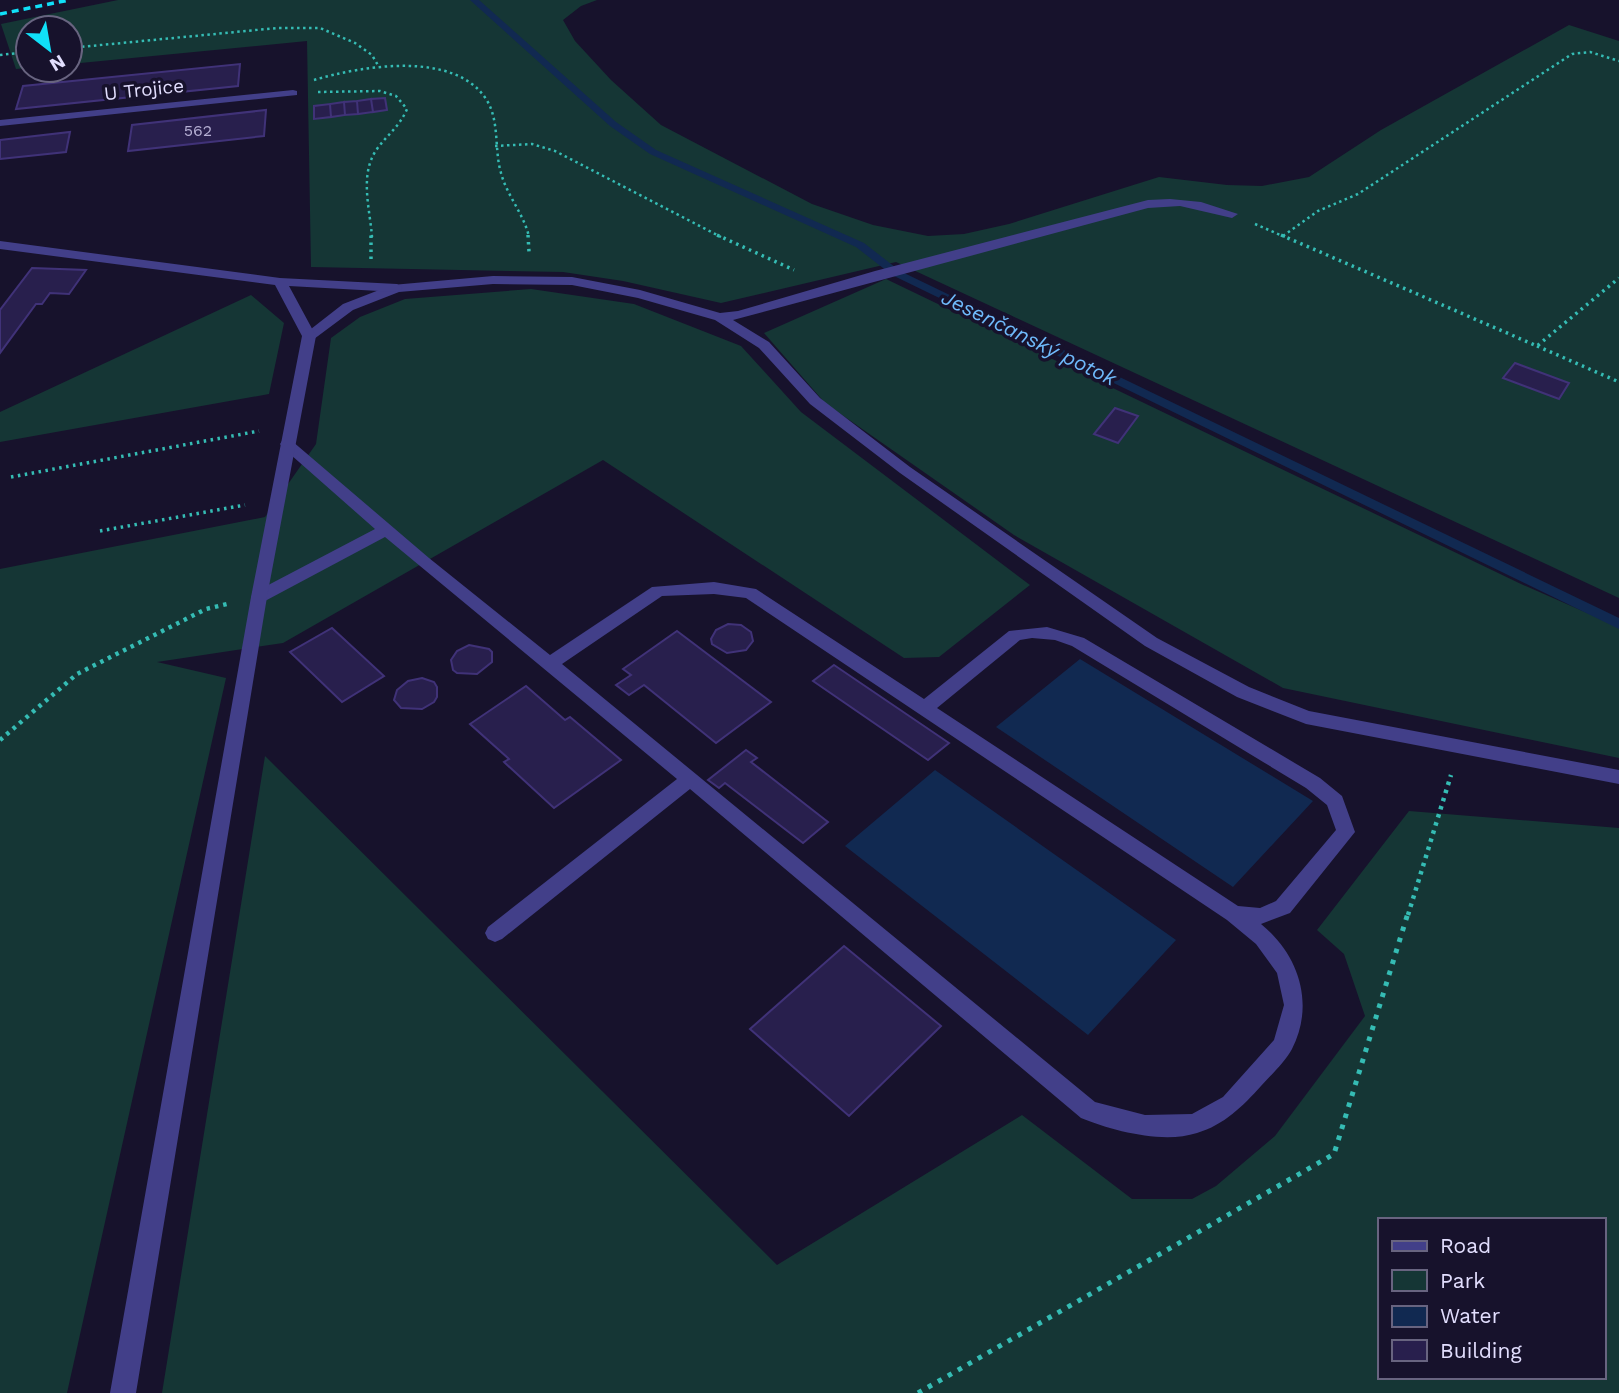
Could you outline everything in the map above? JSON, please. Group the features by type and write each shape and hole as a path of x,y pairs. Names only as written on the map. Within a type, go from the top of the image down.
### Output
{"street":[{"name":"U Trojice","path":"0,123 293,93"},
{"path":"720,317 751,313 880,274 1148,204 1168,200 1232,214"},
{"path":"0,245 281,282 360,288 522,279 572,281 640,293 720,317 764,345 816,401 905,470 1151,642 1243,692 1306,717 1619,777"},
{"path":"123,1393 259,597 309,336 281,282"},
{"path":"309,336 348,307 397,288"},
{"path":"289,435 386,530 1089,1111 1145,1126 1194,1124 1231,1104 1283,1045 1294,1005 1287,970 1263,938 1234,914 750,593 714,588 658,591 550,663"},
{"path":"259,597 386,530"},
{"path":"924,709 1015,635 1052,631 1078,642 1313,783 1335,801 1346,832 1283,907 1261,916 1234,914"},
{"path":"495,933 690,779"}],"path":[{"path":"84,47 277,28 320,28 355,43 372,55 379,66"},
{"path":"1283,236 1299,220 1322,207 1358,194 1572,54 1588,51 1619,61"},
{"path":"293,93 322,77 379,66 438,70 465,80 486,99 502,180 528,232 530,246 522,279"},
{"path":"293,93 380,91 396,96 407,108 403,124 377,145 367,169 373,246 360,288"},
{"path":"495,146 532,144 555,151 730,242 793,269 809,281 817,293"},
{"path":"1232,214 1619,382"},
{"path":"1537,346 1619,278"},
{"path":"11,477 289,435"},
{"path":"100,531 277,499"},
{"path":"0,740 77,674 206,609 259,597"}],"green space":[{"path":"118,0 597,0 581,6 563,20 575,41 611,80 661,125 812,204 873,225 928,236 964,234 1009,224 1159,177 1262,186 1309,177 1381,130 1569,25 1619,41 1619,598 896,262 721,303 623,281 563,272 311,267 307,41 84,63 84,14 50,14"},
{"path":"14,21 14,63 1,24"},
{"path":"886,279 1521,584 1619,627 1619,758 1283,688 1014,535 825,403 764,333"},
{"path":"531,289 634,304 741,346 801,412 1030,585 939,657 904,658 603,460 283,643 157,662 226,678 67,1393 0,1393 0,569 265,517 316,444 331,338 360,317 405,299"},
{"path":"251,295 284,323 269,394 0,442 0,412"},
{"path":"265,756 777,1265 1022,1115 1132,1199 1192,1199 1216,1186 1275,1136 1365,1016 1344,954 1317,930 1409,811 1619,828 1619,1393 162,1393"}],"water":[{"path":"1080,659 1313,801 1233,887 996,727"},
{"path":"935,770 1176,940 1088,1035 845,846"}],"building":[{"path":"240,64 238,86 16,109 23,86 84,84 84,80"},
{"path":"385,98 387,110 373,112 371,99"},
{"path":"371,99 373,112 358,114 357,101"},
{"path":"357,101 358,114 345,115 344,102"},
{"path":"344,102 345,115 331,117 330,104"},
{"path":"330,104 331,117 314,119 314,106"},
{"path":"266,110 264,136 128,151 132,125"},
{"path":"70,132 66,152 0,159 0,140"},
{"path":"32,268 86,270 69,294 50,293 42,304 36,304 0,353 0,310"},
{"path":"1515,363 1569,383 1559,399 1503,378"},
{"path":"1115,408 1138,416 1118,443 1094,434"},
{"path":"728,624 741,625 751,632 753,641 746,650 727,653 712,644 711,639 716,630"},
{"path":"332,628 384,676 342,702 290,652"},
{"path":"677,631 771,702 716,743 644,685 629,695 616,685 631,675 623,669"},
{"path":"469,645 489,649 492,652 492,662 477,674 457,673 453,670 451,660 457,651"},
{"path":"834,665 949,743 928,760 813,681"},
{"path":"422,678 434,682 437,687 434,702 422,709 401,708 394,700 397,690 408,681"},
{"path":"526,686 565,720 570,717 621,760 554,808 504,762 509,759 470,724"},
{"path":"746,750 757,758 751,762 828,822 803,843 725,783 719,788 708,780"},
{"path":"844,946 941,1026 849,1116 750,1029"}],"waterway":[{"name":"Jesenčanský potok","path":"474,0 613,124 653,152 860,245 896,273 1619,624"}],"railway":[{"path":"0,14 69,0"}]}
